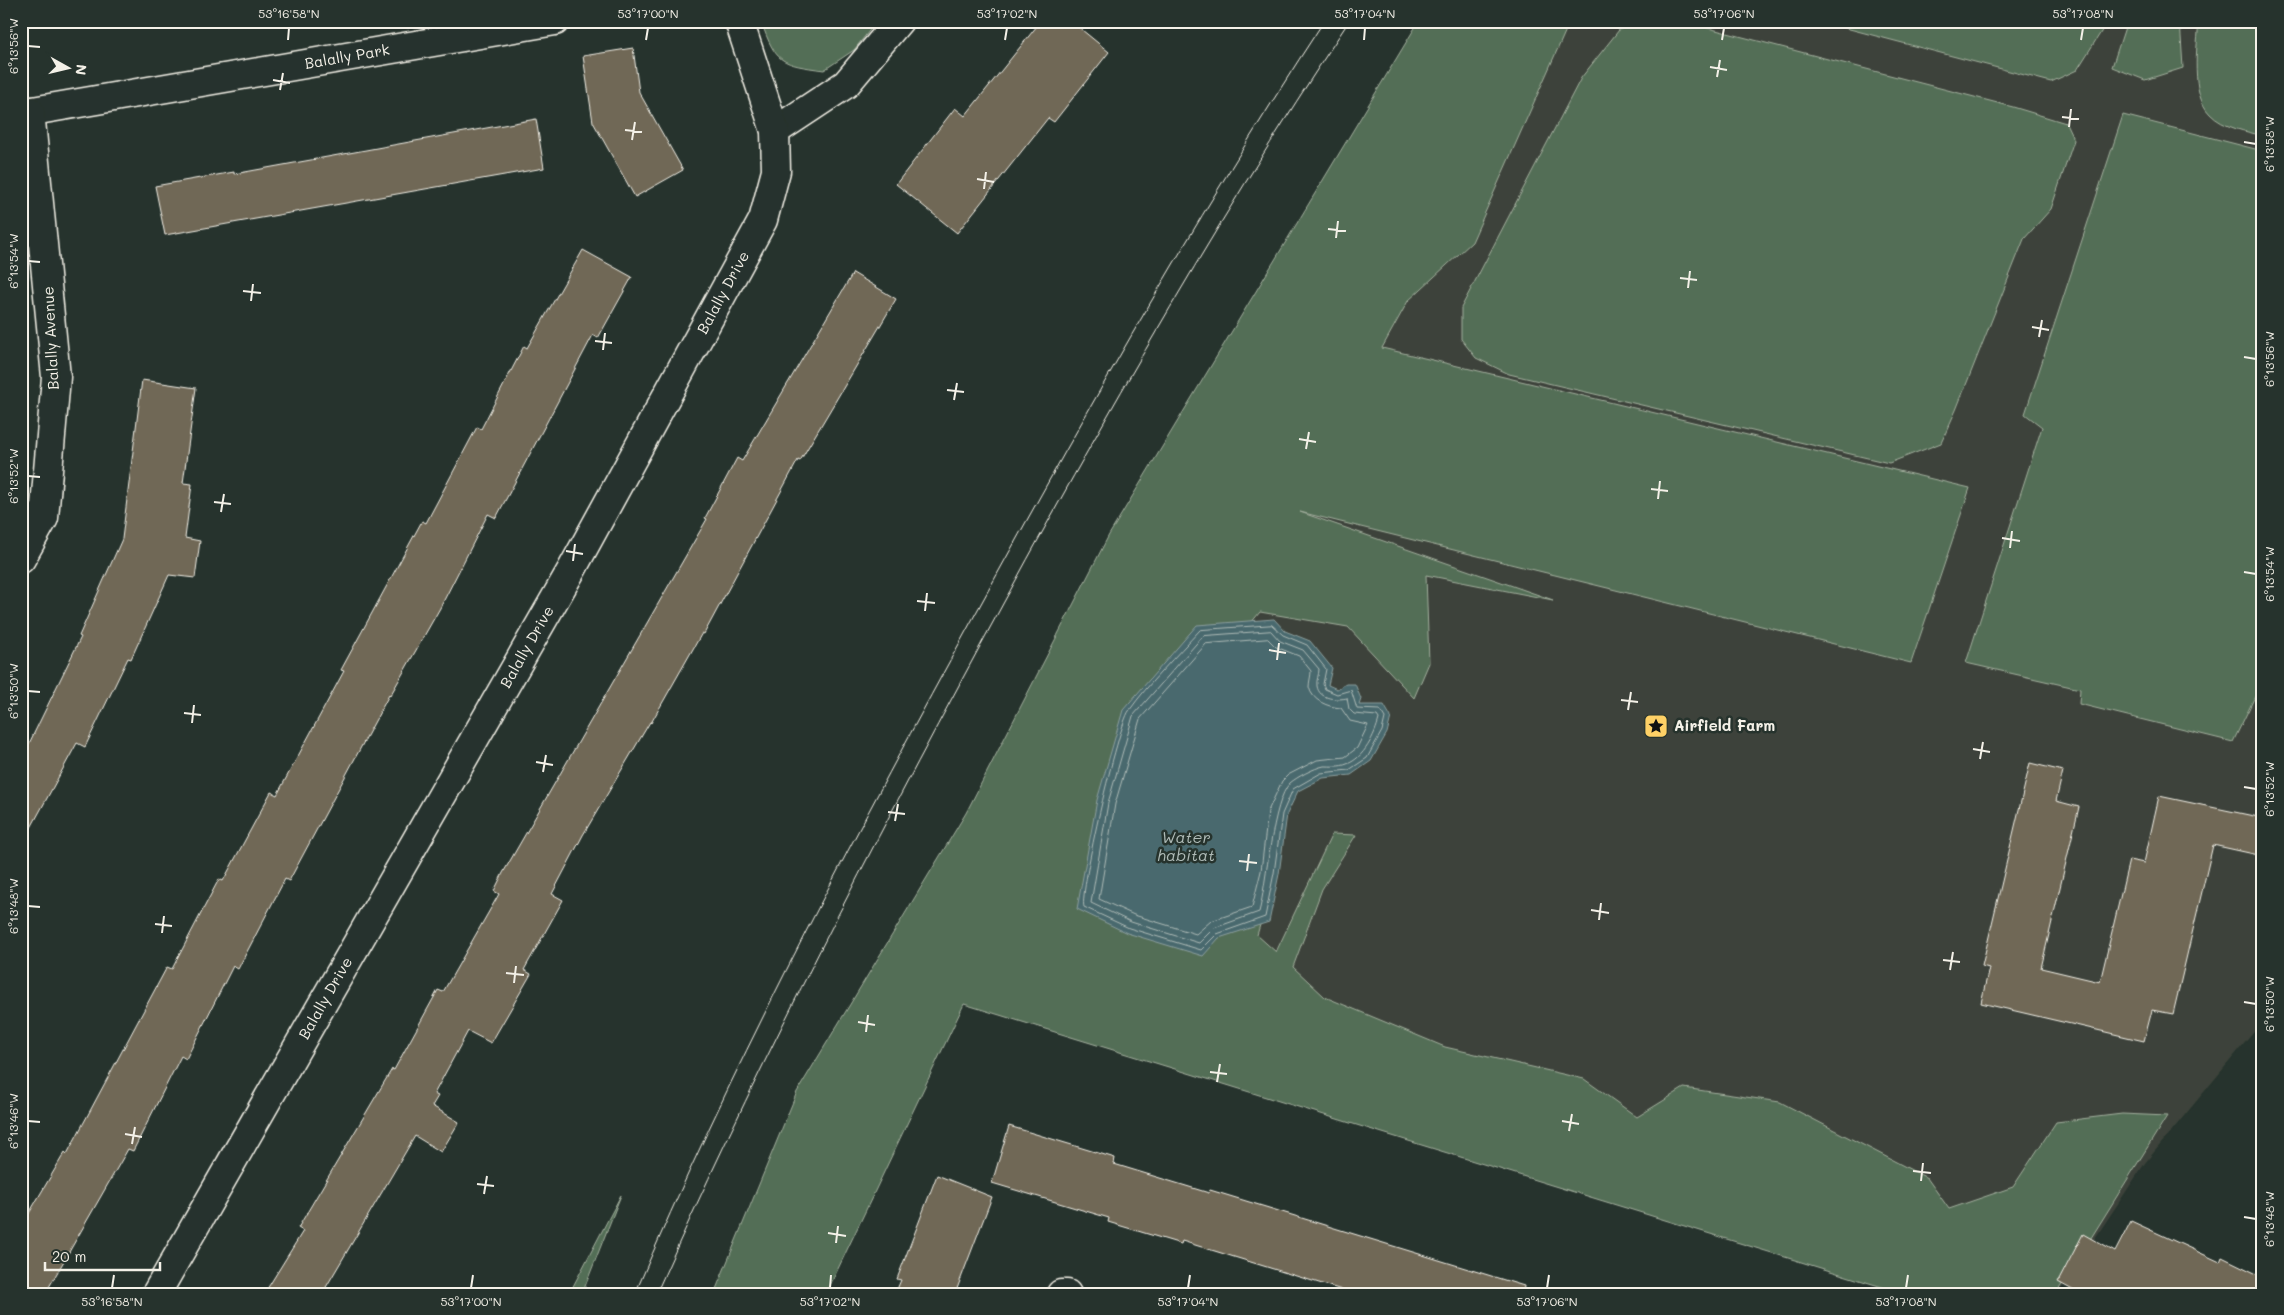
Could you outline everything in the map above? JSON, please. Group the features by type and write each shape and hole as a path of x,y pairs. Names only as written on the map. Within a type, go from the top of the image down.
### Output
{"street":[{"name":"Balally Park","path":"26,112 555,21"},
{"name":"Balally Drive","path":"156,1294 572,569 764,220 776,171 775,132 739,21"},
{"path":"775,132 846,84 898,21"},
{"name":"Balally Avenue","path":"21,559 44,518 56,377 26,112"},
{"path":"1061,1294 1066,1294"}],"shaded area":[{"name":"Airfield Farm","path":"1466,21 2263,21 2263,1021 2145,1163 2058,1294 1905,1294 964,1004"}],"green space":[{"path":"761,21 877,21 854,50 824,70 798,66 782,59 771,46"},
{"path":"1419,21 1570,21 1472,242 1408,301 1382,348 1970,488 1911,663 1300,512 1553,600 1426,575 1429,663 1414,698 1348,627 1260,612 1181,707 1268,898 1257,935 1276,952 1332,834 1356,835 1322,889 1293,967 1325,997 1445,1047 1584,1079 1637,1117 1684,1088 1780,1102 1927,1178 1949,1209 2013,1187 2056,1122 2122,1114 2167,1116 2056,1294 1905,1294 964,1004 826,1294 714,1294 797,1092 966,813 1109,535"},
{"path":"1646,21 1681,21 2013,107 2066,123 2074,140 2051,209 2024,239 1941,443 1889,463 1509,374 1476,358 1461,339 1461,308 1581,78 1619,30"},
{"path":"1819,21 2108,21 2077,70 2051,82"},
{"path":"2127,21 2180,21 2183,68 2145,80 2112,67"},
{"path":"2199,21 2263,21 2263,136 2221,123 2210,114 2204,105 2197,83 2196,70"},
{"path":"2123,115 2263,151 2263,680 2233,742 2079,704 2080,689 1966,663 2042,427 2025,414"},
{"path":"621,1195 582,1294 569,1294"}],"water":[{"name":"Water habitat","path":"1274,619 1285,631 1310,641 1332,668 1328,685 1337,689 1346,684 1355,684 1361,699 1359,705 1384,705 1391,717 1387,733 1371,761 1351,775 1323,778 1298,791 1287,814 1279,874 1269,922 1219,938 1203,956 1127,933 1077,909 1097,800 1123,710 1197,625"}],"building":[{"path":"1041,21 1071,21 1109,52 1054,122 1048,118 957,233 896,184 955,108 965,116"},
{"path":"633,48 639,92 683,170 635,197 593,122 583,56"},
{"path":"536,119 544,168 165,235 155,186 234,172 234,174"},
{"path":"583,250 632,277 598,338 593,335 496,518 488,514 440,608 389,695 289,881 285,879 238,969 233,966 186,1059 181,1056 133,1151 128,1149 45,1294 21,1294 21,1227 65,1152 67,1154 167,967 172,969 219,879 223,881 271,792 277,795 344,671 341,670 422,521 426,523 477,427 481,429 524,346 527,348"},
{"path":"853,273 896,299 800,461 798,460 704,634 702,633 651,723 583,835 552,894 563,900 524,970 531,974 491,1043 468,1031 434,1094 438,1096 432,1106 459,1122 441,1152 415,1136 322,1294 264,1294 303,1231 298,1228 392,1069 394,1070 438,990 443,992 499,894 494,891 503,873 707,519 705,518 737,458 742,461"},
{"path":"142,380 196,388 183,483 192,484 185,538 200,541 195,578 169,575 131,659 128,658 85,747 77,743 21,846 21,760 81,637 79,636 122,539"},
{"path":"2030,763 2063,771 2056,801 2079,807 2041,968 2100,982 2129,860 2144,863 2159,796 2263,818 2263,856 2213,845 2173,1014 2152,1010 2144,1041 1981,1003 1989,968 1982,966"},
{"path":"1009,1126 1115,1158 1114,1164 1209,1193 1210,1190 1524,1286 1523,1294 1355,1294 1182,1241 1181,1244 1108,1222 1109,1218 992,1183"},
{"path":"937,1175 992,1197 955,1294 895,1294 901,1280 897,1279"},
{"path":"2131,1221 2220,1262 2222,1257 2263,1277 2263,1294 2080,1294 2058,1282 2083,1234 2115,1252"}],"tram line":[{"path":"635,1294 746,1051 910,733 1041,494 1132,334 1226,176 1324,21"},
{"path":"656,1294 727,1140 801,988 918,762 1050,517 1195,266 1296,102 1349,21"}],"place":[{"name":"Airfield Farm","path":"1656,726"}]}
